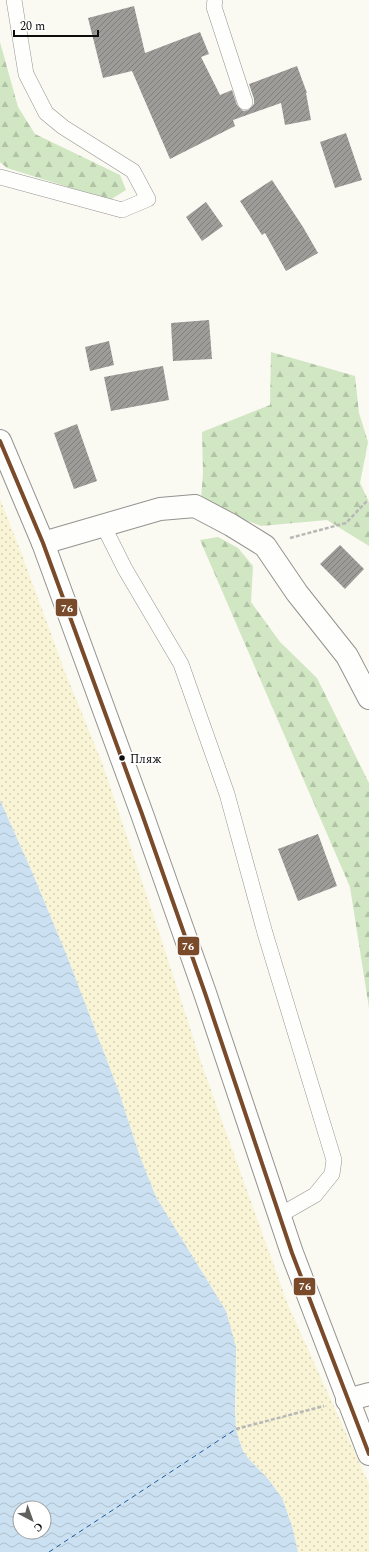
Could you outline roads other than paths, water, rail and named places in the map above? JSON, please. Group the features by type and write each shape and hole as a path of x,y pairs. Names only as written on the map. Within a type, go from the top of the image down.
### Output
{"street":[{"path":"0,441 43,543 142,814 292,1253 347,1400 369,1454"},
{"path":"43,543 160,509 195,506 231,525 265,546 297,593 347,656 369,698"},
{"path":"347,1400 369,1394"}],"lane":[{"path":"0,177 122,210 148,199 133,171 46,114 26,74 14,0"},
{"path":"215,0 214,7 245,102"},
{"path":"103,525 125,569 181,664 227,794 265,933 334,1160 332,1174 315,1195 280,1215"}],"water":[{"path":"0,800 67,956 119,1092 139,1154 156,1197 226,1311 236,1347 235,1413 236,1429 239,1440 243,1451 248,1458 269,1480 282,1498 292,1526 298,1552 0,1552"}],"place":[{"name":"Пляж","path":"122,758"}]}
